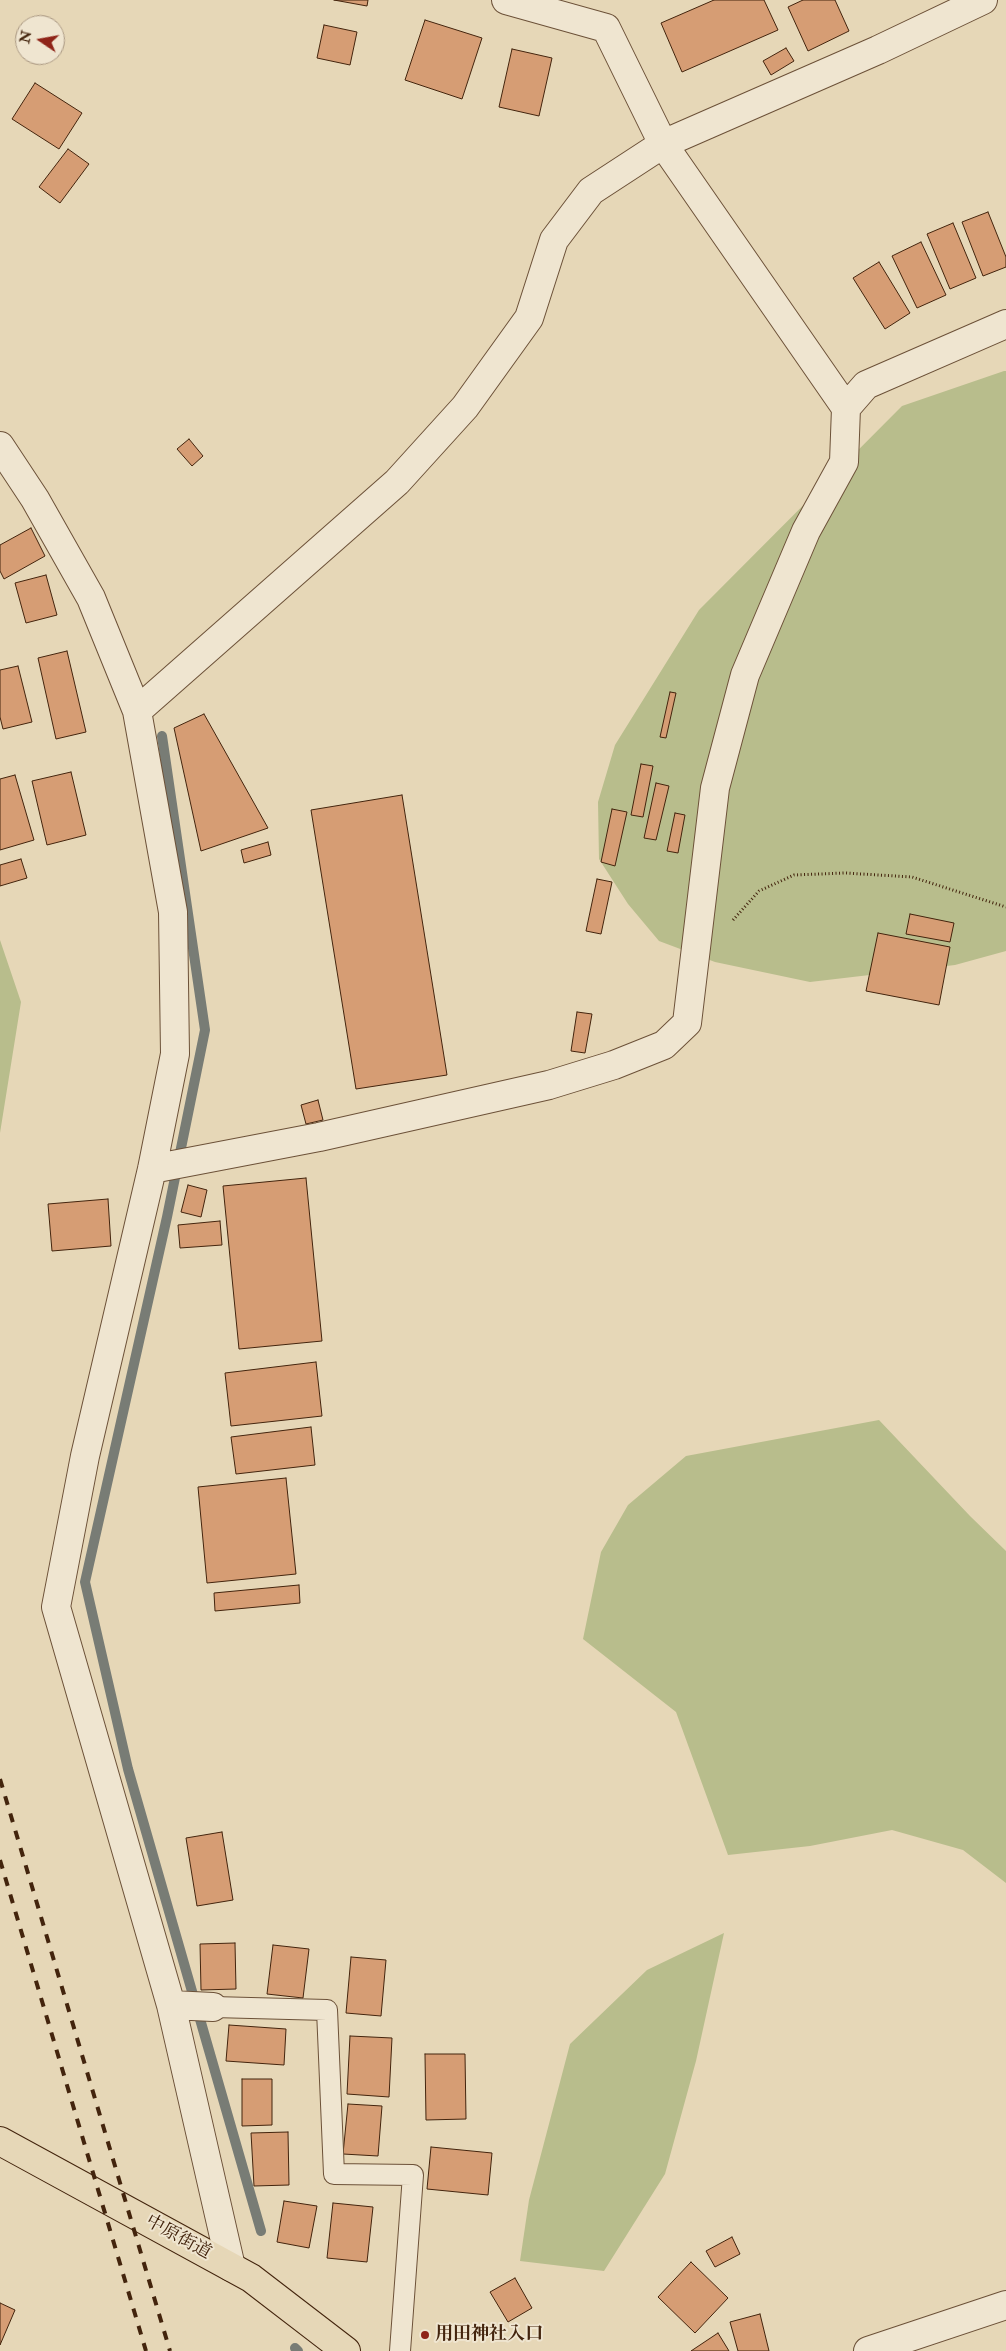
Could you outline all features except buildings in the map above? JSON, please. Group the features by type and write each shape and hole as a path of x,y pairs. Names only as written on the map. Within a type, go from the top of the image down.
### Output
{"main road":[{"name":"中原街道","path":"0,2141 251,2278 346,2351"}],"street":[{"path":"167,1166 319,1137 549,1085 614,1066 664,1045 687,1023 715,788 745,675 806,531 844,462 846,408 663,144 606,28 506,0"},
{"path":"137,710 397,482 466,407 529,318 554,240 591,192 663,144 878,50 983,0"},
{"path":"846,408 866,385 1006,324"},
{"path":"0,446 35,499 91,598 137,710 174,912 175,1054 167,1166 84,1456 56,1607 177,2005 231,2267"},
{"path":"177,2005 213,2006"},
{"path":"868,2351 1006,2305"}],"lane":[{"path":"213,2006 327,2010 334,2174 413,2175 400,2351"}],"path":[{"path":"731,924 759,891 794,875 845,873 912,877 1006,907"}],"green space":[{"path":"1006,371 1006,951 955,965 810,982 715,962 659,941 628,904 599,859 598,802 615,745 699,610 902,406"},
{"path":"0,940 21,1002 0,1133"},
{"path":"879,1420 1006,1551 1006,1883 963,1850 892,1830 810,1846 728,1855 676,1712 583,1639 601,1552 628,1505 686,1456"},
{"path":"724,1933 696,2061 665,2174 604,2271 520,2261 529,2200 570,2044 647,1970"}],"waterway":[{"path":"162,736 205,1030 167,1217 85,1582 128,1769 261,2231"},
{"path":"295,2348 298,2351"}],"railway":[{"path":"0,1779 170,2351"},
{"path":"0,1860 146,2351"}],"place":[{"name":"用田神社入口","path":"425,2335"}]}
